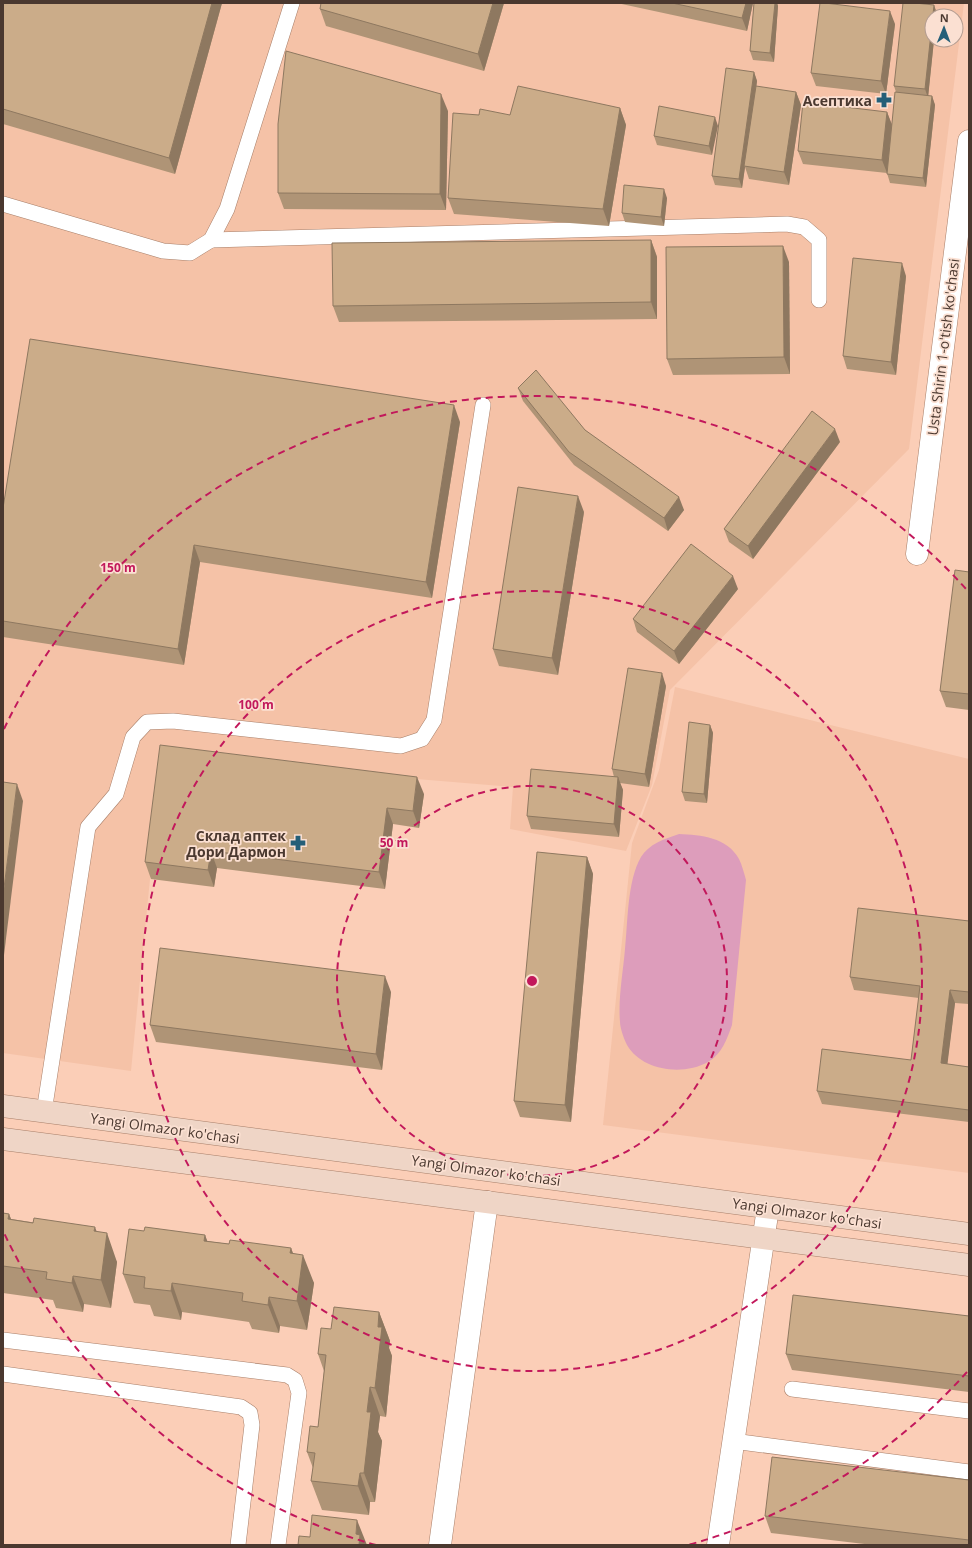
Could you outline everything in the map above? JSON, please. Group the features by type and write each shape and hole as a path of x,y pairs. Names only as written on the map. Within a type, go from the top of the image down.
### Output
{"main road":[{"name":"Yangi Olmazor ko'chasi","path":"3,1106 969,1234"},
{"path":"3,1139 969,1265"}],"street":[{"name":"Usta Shirin 1-o'tish ko'chasi","path":"916,554 969,140"},
{"path":"440,1545 487,1202"},
{"path":"718,1545 768,1208"}],"lane":[{"path":"211,240 227,209 292,3"},
{"path":"3,204 164,251 190,253 211,240 787,224 804,228 819,240 819,300"},
{"path":"44,1112 88,827 116,794 133,737 147,722 173,721 400,746 422,739 434,720 482,405"},
{"path":"3,1340 287,1375 294,1380 298,1393 278,1545"},
{"path":"3,1374 240,1407 250,1413 252,1425 238,1545"},
{"path":"792,1389 969,1411"},
{"path":"733,1441 969,1472"}],"shaded area":[{"path":"3,3 964,3 963,8 924,8 924,48 958,48 909,449 670,690 652,785 626,851 510,829 513,787 162,758 131,1071 3,1053"},
{"path":"675,687 969,759 969,1173 603,1125 632,843 659,770"},
{"path":"679,834 696,835 713,839 728,846 739,859 746,880 732,1025 726,1041 713,1059 698,1066 675,1070 642,1061 634,1054 627,1045 621,1030 620,1004 629,902 636,867 644,852 653,845"}],"building":[{"path":"3,3 212,3 169,158 3,109"},
{"path":"321,3 493,3 478,54 320,9"},
{"path":"672,3 746,3 742,18"},
{"path":"754,3 775,3 770,53 750,51"},
{"path":"820,3 890,11 881,81 811,73"},
{"path":"903,3 934,5 934,8 924,8 924,48 929,48 925,89 894,86"},
{"path":"286,51 441,94 440,194 278,193 278,124"},
{"path":"726,68 754,72 739,179 712,176"},
{"path":"518,86 620,108 603,209 448,198 453,113 479,115 480,109 510,115"},
{"path":"756,86 796,92 784,172 744,166"},
{"path":"895,92 932,96 923,178 887,174"},
{"path":"803,102 887,112 882,160 798,151"},
{"path":"659,106 715,117 709,146 654,136"},
{"path":"624,185 664,189 661,217 622,213"},
{"path":"651,240 651,302 333,306 332,243"},
{"path":"783,246 784,357 667,359 666,247"},
{"path":"853,258 902,263 891,362 843,356"},
{"path":"30,339 454,405 426,582 194,545 178,649 3,621 3,508"},
{"path":"536,370 585,430 679,497 664,518 569,452 518,388"},
{"path":"812,411 835,429 748,546 724,529"},
{"path":"518,487 578,496 552,658 493,649"},
{"path":"691,544 733,576 674,651 633,619"},
{"path":"955,570 969,572 969,694 940,691"},
{"path":"628,668 662,673 645,774 612,769"},
{"path":"689,722 710,725 704,794 682,792"},
{"path":"160,745 417,777 413,811 387,808 379,872 211,851 208,870 145,862"},
{"path":"531,769 618,777 614,824 527,816"},
{"path":"3,782 17,784 3,896"},
{"path":"537,852 587,857 565,1105 514,1101"},
{"path":"858,908 969,921 969,992 950,990 941,1063 969,1067 969,1110 817,1091 822,1049 911,1060 920,986 850,977"},
{"path":"160,948 385,976 376,1054 150,1025"},
{"path":"3,1213 9,1214 8,1219 33,1223 34,1218 95,1227 94,1231 107,1233 101,1280 73,1276 72,1283 46,1279 47,1272 3,1266"},
{"path":"145,1227 205,1235 204,1241 229,1244 230,1240 291,1248 290,1253 303,1255 297,1301 269,1297 268,1305 242,1301 243,1293 172,1283 171,1291 144,1288 145,1277 123,1274 129,1229 144,1231"},
{"path":"793,1295 969,1316 969,1376 786,1354"},
{"path":"334,1307 379,1312 378,1327 382,1327 375,1388 370,1387 367,1412 371,1412 364,1473 360,1473 358,1486 311,1481 315,1453 307,1452 310,1426 318,1427 326,1355 318,1354 321,1328 331,1329"},
{"path":"772,1457 969,1480 969,1540 765,1516"},
{"path":"312,1515 357,1520 356,1534 360,1535 359,1545 298,1545 299,1536 310,1537"}],"place":[{"name":"Асептика","path":"884,100"},
{"name":"Склад аптек Дори Дармон","path":"298,843"}]}
